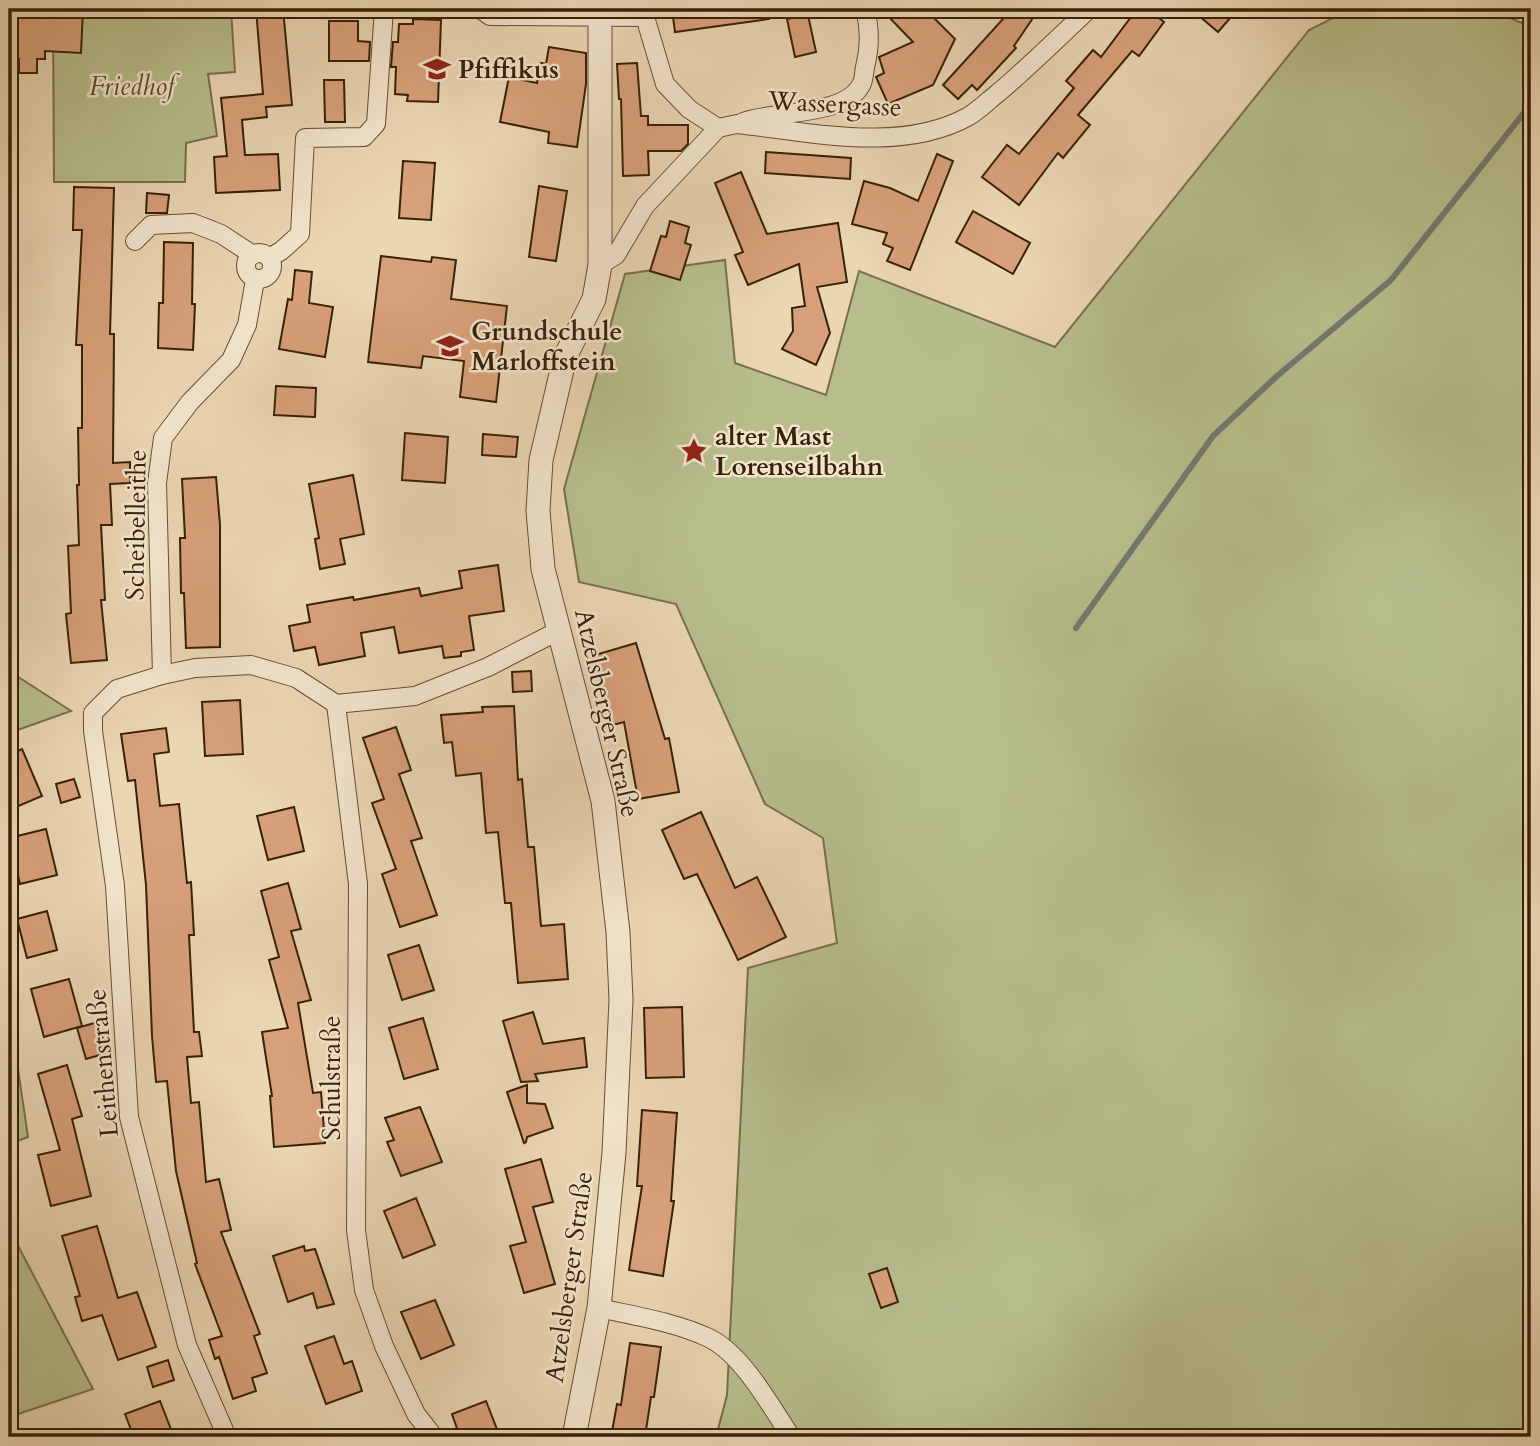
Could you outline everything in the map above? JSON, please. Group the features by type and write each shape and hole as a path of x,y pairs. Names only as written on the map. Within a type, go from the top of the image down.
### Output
{"street":[{"path":"135,241 151,225 193,223 221,234 261,256 281,251 300,233 305,138 363,137 376,124 384,9"},
{"path":"480,9 490,16 600,13 645,17 665,84 689,109 718,128 645,206 616,255 600,265"},
{"path":"737,124 760,116 835,106 850,98 862,84 868,57 869,32 865,9"},
{"name":"Wassergasse","path":"718,128 737,124 892,138 930,132 970,116 1089,9"},
{"name":"Atzelsberger Straße","path":"574,1437 599,1308 614,1153 621,1000 618,932 603,801 543,569 538,511 541,460 565,357 594,299 600,265 600,13"},
{"name":"Scheibelleithe","path":"162,675 157,483 163,438 190,402 231,360 247,326 256,280 246,268 247,261 261,256"},
{"path":"162,675 195,668 251,664 296,678 336,704 415,696 488,667 558,631"},
{"name":"Leithenstraße","path":"162,675 117,689 93,713 93,731 116,886 129,1117 187,1345 227,1437"},
{"name":"Schulstraße","path":"336,704 358,884 356,1230 364,1290 384,1346 410,1403 434,1437"},
{"path":"599,1308 684,1328 715,1342 741,1366 791,1437"}],"green space":[{"name":"Friedhof","path":"53,9 231,9 235,72 208,74 217,136 186,143 185,182 54,182"},
{"path":"1351,9 1490,9 1531,27 1531,1437 716,1437 727,1395 748,968 837,943 823,838 765,804 676,604 579,582 564,489 625,274 725,260 735,363 826,395 859,271 1055,347 1309,30"},
{"path":"9,671 71,711 9,733"},
{"path":"9,1008 28,1137 9,1144"},
{"path":"9,1219 15,1240 93,1389 9,1417"}],"building":[{"path":"58,9 83,9 81,53 45,51 45,59 37,59 37,73 19,73 19,59 12,59 12,15 58,15"},
{"path":"256,9 283,9 292,105 266,107 267,117 242,120 245,155 278,154 280,190 216,193 214,157 227,156 221,98 263,94"},
{"path":"672,9 769,9 769,19 675,32"},
{"path":"881,9 925,9 955,39 933,85 888,104 876,77 884,73 879,57 913,42"},
{"path":"1012,9 1039,9 1014,46 1016,48 977,90 972,85 958,99 943,85"},
{"path":"1137,9 1147,9 1164,22 1139,56 1132,51 1078,115 1090,125 1063,158 1058,153 1019,205 982,177 1007,145 1019,154 1074,88 1066,81 1093,50 1101,57"},
{"path":"1191,9 1238,9 1218,32"},
{"path":"808,15 816,52 795,57 787,19"},
{"path":"413,19 441,20 438,102 407,101 408,95 395,94 396,67 391,67 393,42 398,42 399,24 413,24"},
{"path":"329,21 358,21 358,41 370,42 369,61 329,61"},
{"path":"549,47 586,53 586,84 577,147 548,143 549,132 500,122 509,77 537,83 541,63 546,64"},
{"path":"637,63 641,116 648,116 648,125 688,125 688,144 681,151 648,151 649,175 623,176 621,99 617,64"},
{"path":"324,80 344,80 345,122 325,122"},
{"path":"766,152 851,158 850,179 765,173"},
{"path":"937,154 953,161 910,270 887,261 893,248 883,244 887,233 852,224 864,181 890,188 918,201"},
{"path":"403,161 435,163 431,220 399,218"},
{"path":"741,172 767,234 838,223 847,282 817,287 830,333 816,365 782,349 793,331 792,308 805,306 799,264 748,285 735,255 743,252 715,183"},
{"path":"539,186 567,191 556,261 529,257"},
{"path":"74,187 114,188 110,334 114,334 113,463 130,462 130,483 110,484 112,525 101,525 105,600 101,600 107,660 71,663 66,614 71,613 68,546 79,545 78,428 82,428 82,345 76,345 82,230 73,230"},
{"path":"147,193 169,195 167,213 146,213"},
{"path":"973,211 1030,243 1013,274 956,242"},
{"path":"670,221 689,227 685,243 691,245 680,280 650,271 661,236 666,237"},
{"path":"164,242 193,243 193,350 158,348 159,303 163,303"},
{"path":"381,256 431,262 432,257 456,260 451,299 507,306 496,402 460,397 464,361 423,356 421,368 368,362"},
{"path":"295,270 312,272 309,303 333,307 325,357 279,349 288,299 292,300"},
{"path":"276,386 316,388 315,417 274,415"},
{"path":"405,433 448,437 445,483 402,480"},
{"path":"483,434 518,437 516,457 482,455"},
{"path":"353,475 364,534 340,539 345,564 320,569 315,539 319,538 309,484"},
{"path":"216,477 220,525 220,647 186,648 184,593 181,593 180,538 185,538 182,479"},
{"path":"498,565 504,611 469,616 474,650 461,652 461,656 444,658 442,646 399,653 394,627 361,633 365,656 319,665 315,647 294,651 289,626 310,622 307,605 353,597 354,600 419,588 421,596 462,588 459,571"},
{"path":"636,643 665,739 669,738 679,792 638,799 624,722 613,725 592,656"},
{"path":"531,671 532,691 513,692 512,672"},
{"path":"240,700 243,754 205,756 202,702"},
{"path":"514,706 518,780 522,779 528,847 534,847 541,926 564,924 568,979 518,983 511,903 505,903 498,832 486,833 481,773 456,776 452,742 444,743 441,715 483,712 482,707"},
{"path":"396,727 411,770 399,774 422,838 411,841 437,915 400,927 382,874 396,869 372,803 384,799 363,738"},
{"path":"166,728 169,752 154,754 160,806 179,804 187,883 191,882 194,935 189,935 194,1032 199,1032 202,1056 187,1057 191,1103 199,1102 206,1182 219,1179 231,1230 221,1232 260,1334 254,1336 267,1373 252,1378 256,1391 233,1399 219,1357 215,1359 209,1340 222,1336 195,1264 197,1263 176,1171 167,1081 156,1082 146,885 135,780 128,781 121,734"},
{"path":"22,749 42,796 9,810 9,755"},
{"path":"74,779 80,797 61,803 56,784"},
{"path":"294,807 304,851 268,860 257,816"},
{"path":"701,812 735,888 757,877 786,937 738,960 697,874 684,879 662,830"},
{"path":"46,829 57,875 20,884 9,838"},
{"path":"288,883 301,929 291,931 311,1000 298,1003 313,1093 321,1092 325,1143 274,1147 272,1096 262,1032 288,1028 269,960 279,957 261,891"},
{"path":"47,911 57,950 27,958 17,919"},
{"path":"419,945 434,990 402,1000 388,955"},
{"path":"69,979 82,1026 44,1037 31,989"},
{"path":"682,1007 684,1077 646,1078 644,1008"},
{"path":"533,1012 543,1044 584,1038 587,1067 535,1074 538,1081 521,1082 503,1021"},
{"path":"423,1018 438,1069 404,1079 389,1028"},
{"path":"98,1022 107,1053 86,1059 77,1028"},
{"path":"67,1065 82,1116 72,1119 91,1196 51,1206 38,1155 60,1150 38,1074"},
{"path":"527,1085 527,1103 545,1104 553,1128 527,1137 524,1143 507,1092"},
{"path":"420,1107 442,1162 401,1176 387,1142 394,1140 385,1118"},
{"path":"642,1110 677,1113 671,1201 674,1201 663,1276 629,1270 642,1186 637,1186"},
{"path":"541,1159 553,1202 533,1207 555,1284 524,1293 510,1246 526,1242 505,1169"},
{"path":"416,1198 435,1245 403,1258 384,1211"},
{"path":"97,1226 118,1298 137,1292 156,1347 118,1360 102,1315 82,1321 75,1297 80,1296 62,1236"},
{"path":"304,1246 305,1251 315,1249 334,1304 317,1308 313,1293 288,1302 273,1256"},
{"path":"887,1268 898,1302 881,1308 869,1274"},
{"path":"435,1300 454,1345 421,1359 401,1312"},
{"path":"334,1336 344,1364 352,1361 362,1391 326,1404 305,1346"},
{"path":"630,1343 661,1347 654,1397 651,1397 645,1437 611,1437 617,1404 621,1405"},
{"path":"168,1360 174,1380 153,1387 147,1367"},
{"path":"160,1401 174,1437 134,1437 125,1414"},
{"path":"486,1401 500,1437 460,1437 452,1414"}],"waterway":[{"path":"1076,628 1213,436 1277,376 1391,280 1531,104"}],"place":[{"name":"Pfiffikus","path":"437,69"},
{"name":"Grundschule Marloffstein","path":"450,346"},
{"name":"alter Mast Lorenseilbahn","path":"694,451"}]}
